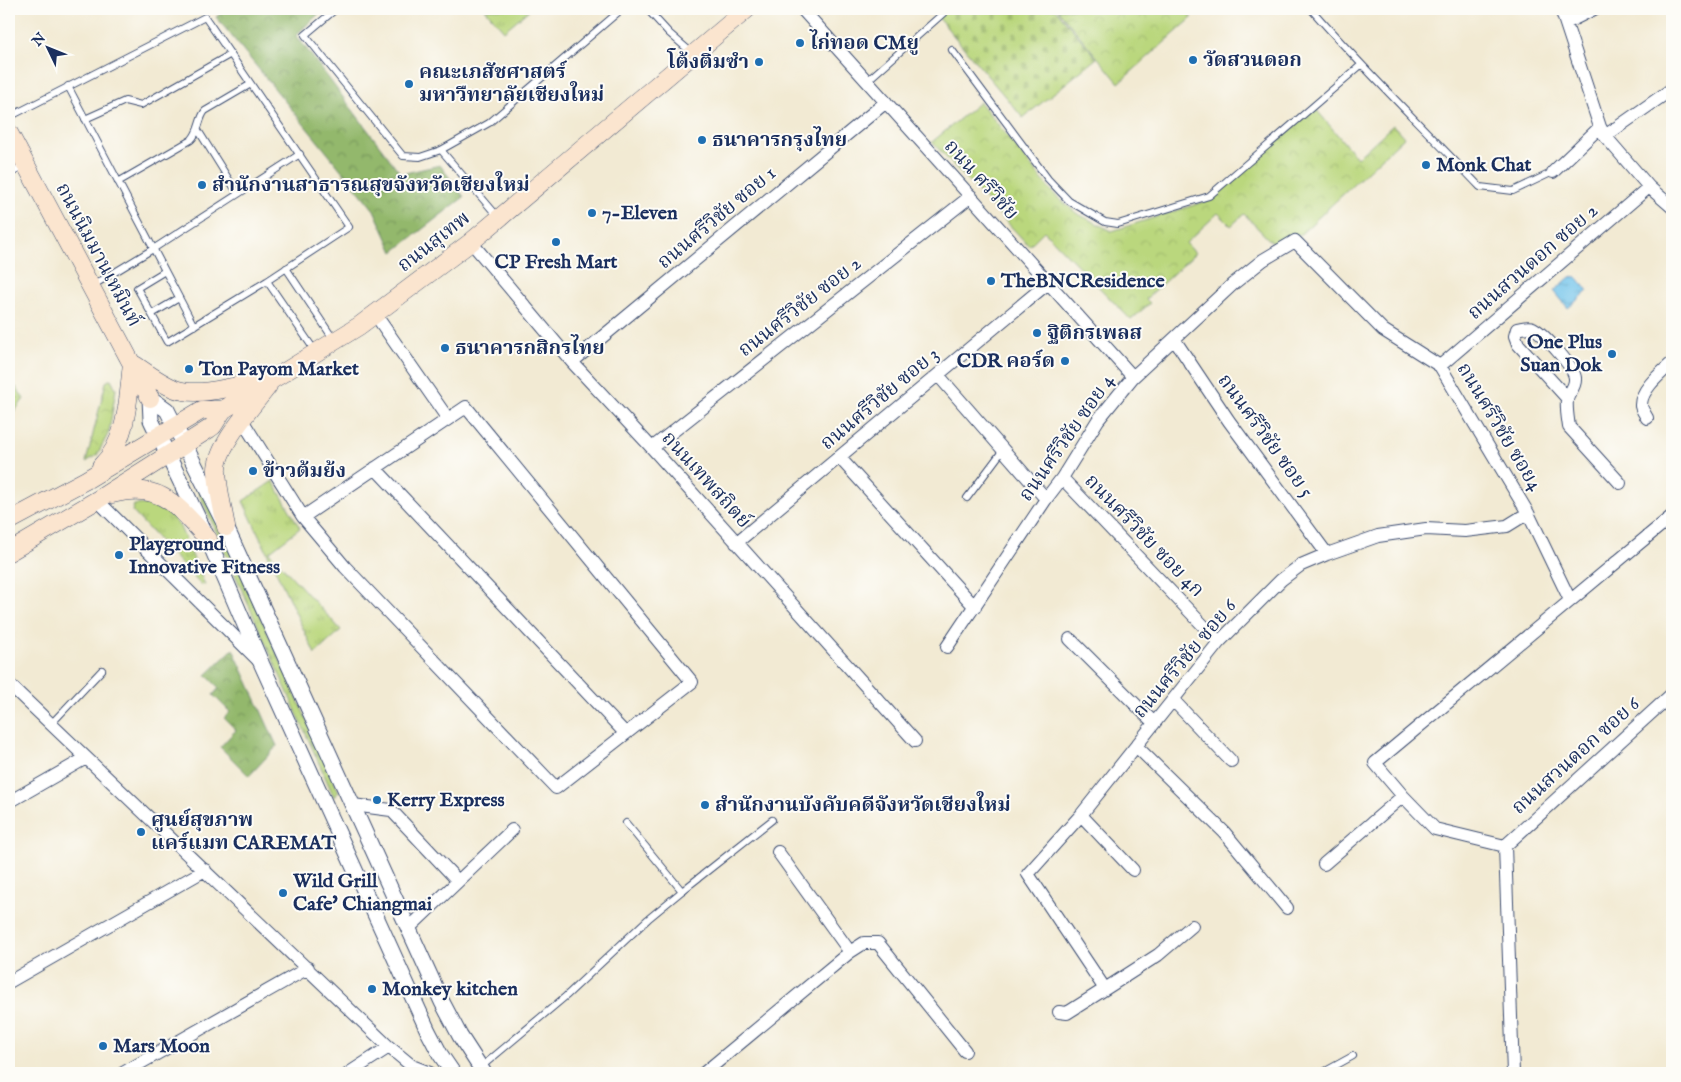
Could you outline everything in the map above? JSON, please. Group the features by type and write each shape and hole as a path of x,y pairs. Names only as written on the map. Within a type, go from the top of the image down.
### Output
{"main road":[{"name":"ถนนสุเทพ","path":"99,498 213,426 223,410 375,314 471,242 747,9"},
{"name":"ถนนนิมมานเหมินท์","path":"9,133 150,398"},
{"path":"9,521 86,480 111,456 122,430 127,408 132,363 156,380 176,390 215,390 274,378"},
{"path":"226,527 217,472 218,460 242,420 274,378"},
{"name":"ถนนสุเทพ","path":"86,480 202,410 223,410"},
{"path":"9,552 99,498 128,490 157,493 182,512 208,539"}],"street":[{"name":"ถนน ศรีวิชัย","path":"802,9 1133,376"},
{"path":"1561,9 1603,132 1649,187 1672,207"},
{"path":"1566,23 1594,9"},
{"path":"1554,172 1603,132 1672,89"},
{"name":"ถนนศรีวิชัย ซอย 1","path":"572,362 886,102"},
{"name":"ถนนสวนดอก ซอย 2","path":"1440,366 1649,187"},
{"name":"ถนนศรีวิชัย ซอย 2","path":"652,448 970,196"},
{"name":"ถนนเทพสถิตย์","path":"471,242 572,362 652,448 915,741"},
{"name":"ถนนศรีวิชัย ซอย 4","path":"947,647 1062,478 1098,420 1133,376 1233,284 1263,260 1295,242"},
{"name":"ถนนศรีวิชัย ซอย4","path":"1295,242 1383,330 1440,366 1528,513 1570,600"},
{"name":"ถนนศรีวิชัย ซอย 3","path":"736,543 1048,283"},
{"path":"1504,312 1517,329"},
{"path":"375,314 448,420"},
{"path":"1517,329 1527,327 1534,329 1543,336 1572,369 1575,378 1574,386 1567,398 1569,427 1620,483"},
{"path":"1517,329 1515,336 1518,344 1567,398"},
{"name":"ถนนศรีวิชัย ซอย 5","path":"1174,339 1229,421 1327,554"},
{"path":"1646,418 1641,407 1643,397 1648,388 1672,363"},
{"path":"938,375 1046,499"},
{"path":"150,398 167,410 226,527 442,1002 479,1072"},
{"path":"150,398 151,420 208,539 262,664 428,1030 440,1054 453,1073"},
{"path":"242,420 303,517 345,566 556,788 692,682 466,408 303,517"},
{"path":"839,457 975,607"},
{"path":"375,468 625,733"},
{"name":"ถนนศรีวิชัย ซอย 4ก","path":"1062,478 1219,642"},
{"path":"99,498 262,664"},
{"name":"ถนนศรีวิชัย ซอย 6","path":"1105,989 1028,874 1081,815 1219,642 1281,580 1301,565 1327,554 1378,536 1426,529 1465,531 1507,526 1528,513"},
{"path":"1513,1073 1505,846 1435,829 1375,764 1672,516"},
{"path":"1070,639 1154,724"},
{"path":"9,684 389,1047 412,1066 430,1073"},
{"name":"ถนนสวนดอก ซอย 6","path":"1505,846 1671,698"},
{"path":"1173,700 1232,761"},
{"path":"1136,746 1224,832 1287,908"},
{"path":"9,802 86,758"},
{"path":"1324,864 1403,796"},
{"path":"353,805 391,810 458,881"},
{"path":"1081,815 1133,870"},
{"path":"409,928 512,830"},
{"path":"778,852 850,952"},
{"path":"9,982 205,870"},
{"path":"1059,1012 1067,1013 1158,955 1192,926"},
{"path":"704,1073 850,952 864,943 878,943 965,1051"},
{"path":"123,1073 308,968"},
{"path":"349,1073 389,1047"}],"lane":[{"path":"336,9 305,35 403,156 420,157 441,150 489,123 622,9"},
{"path":"647,9 669,34 693,54"},
{"path":"867,81 948,9"},
{"path":"1311,9 1361,65 1416,119 1480,187 1513,191 1554,172"},
{"path":"9,116 205,17 349,227 267,281 167,342 137,288 165,271"},
{"path":"952,50 1048,178 1069,201 1105,222 1118,224 1209,196 1361,65"},
{"path":"85,118 126,101 142,105 231,54"},
{"path":"118,182 191,140 198,130 205,111 252,84"},
{"path":"68,86 194,326"},
{"path":"198,130 238,194"},
{"path":"441,150 499,218"},
{"path":"91,287 154,249 300,154"},
{"path":"9,174 26,166"},
{"path":"286,268 334,341"},
{"path":"267,281 315,352"},
{"path":"152,314 179,298"},
{"path":"967,498 1003,450"},
{"path":"51,724 102,670"},
{"path":"479,1072 566,996 648,920 772,820"},
{"path":"626,823 682,891"},
{"path":"1322,1073 1353,1056"}],"green space":[{"path":"227,9 324,9 296,35 401,174 440,165 464,197 393,252 374,210 216,17"},
{"path":"485,9 530,9 504,31"},
{"path":"946,9 1055,9 1097,58 1023,118 937,16"},
{"path":"1057,9 1184,9 1192,18 1119,83"},
{"path":"980,102 1053,193 1076,213 1112,231 1213,199 1315,108 1357,158 1393,125 1404,137 1302,233 1276,247 1244,214 1231,226 1218,213 1186,243 1195,253 1146,299 1150,303 1131,320 1044,231 1029,246 932,142"},
{"path":"111,379 116,389 109,432 97,455 86,462 106,382"},
{"path":"9,382 16,387 24,399 11,416 9,416"},
{"path":"273,481 300,528 269,552 341,630 315,654 243,501"},
{"path":"202,486 339,792 334,797 197,489"},
{"path":"149,504 171,515 180,527 205,585 200,584 132,511 134,505"},
{"path":"233,649 277,746 249,776 220,747 236,730 224,718 230,712 213,695 219,688 206,675"}],"water":[{"path":"1570,277 1578,278 1588,291 1568,308 1554,291"}],"place":[{"name":"ไก่ทอด CMยู","path":"800,43"},
{"name":"วัดสวนดอก","path":"1193,60"},
{"name":"โต้งติ่มซำ","path":"759,62"},
{"name":"คณะเภสัชศาสตร์ มหาวืทยาลัยเชียงใหม่","path":"409,84"},
{"name":"ธนาคารกรุงไทย","path":"702,140"},
{"name":"Monk Chat","path":"1426,165"},
{"name":"สำนักงานสาธารณสุขจังหวัดเชียงใหม่","path":"202,185"},
{"name":"7-Eleven","path":"592,213"},
{"name":"CP Fresh Mart","path":"556,242"},
{"name":"TheBNCResidence","path":"991,281"},
{"name":"ฐิติกรเพลส","path":"1037,333"},
{"name":"ธนาคารกสิกรไทย","path":"445,348"},
{"name":"One Plus Suan Dok","path":"1612,354"},
{"name":"CDR คอร์ด","path":"1065,361"},
{"name":"Ton Payom Market","path":"189,369"},
{"name":"ข้าวต้มย้ง","path":"253,471"},
{"name":"Playground Innovative Fitness","path":"119,555"},
{"name":"Kerry Express","path":"377,800"},
{"name":"สำนักงานบังคับคดีจังหวัดเชียงใหม่","path":"705,805"},
{"name":"ศูนย์สุขภาพ แคร์แมท CAREMAT","path":"141,832"},
{"name":"Wild Grill Cafe' Chiangmai","path":"283,893"},
{"name":"Monkey kitchen","path":"372,989"},
{"name":"Mars Moon","path":"103,1046"}]}
